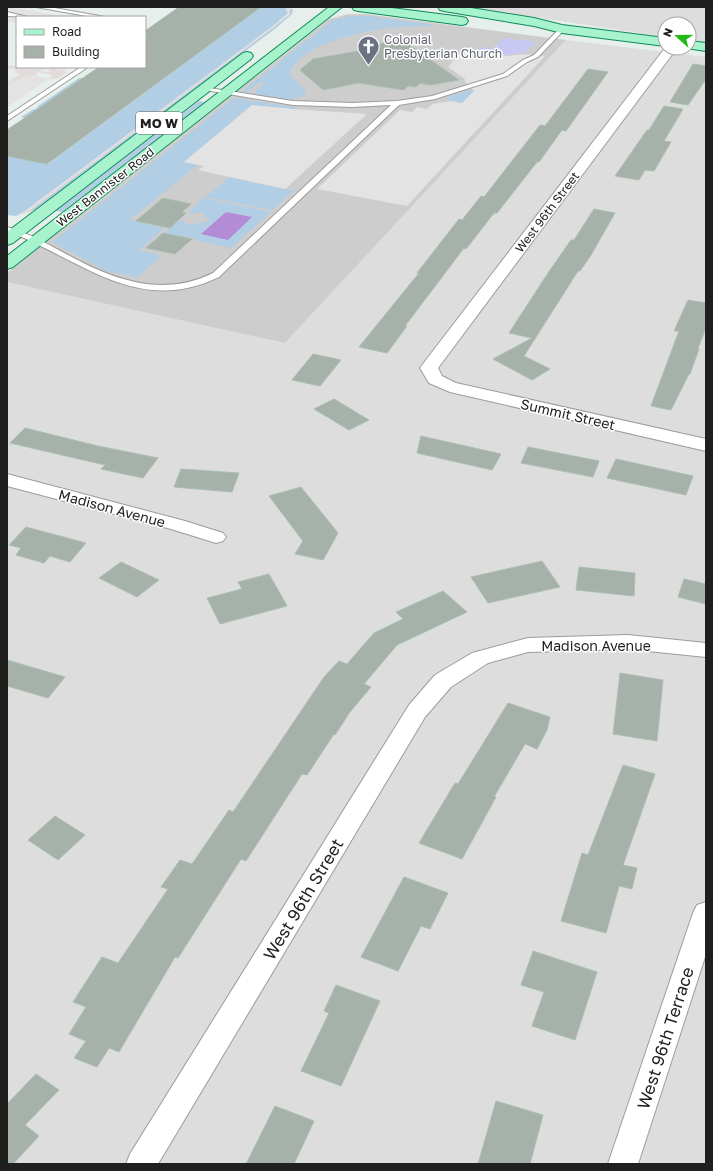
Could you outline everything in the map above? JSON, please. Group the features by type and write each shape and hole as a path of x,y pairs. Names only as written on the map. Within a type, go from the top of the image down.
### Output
{"main road":[{"name":"West Bannister Road","path":"7,264 225,92 336,7"},
{"path":"358,7 526,29 562,29"},
{"path":"444,7 534,22 562,29 657,41"},
{"name":"West Bannister Road","path":"10,234 260,47"}],"street":[{"name":"West 96th Street","path":"433,376 430,368 664,56"},
{"name":"Summit Street","path":"433,376 435,379 450,387 706,445"},
{"name":"Madison Avenue","path":"7,480 178,525 216,537"},
{"name":"Madison Avenue","path":"486,656 528,645 628,642 706,650"},
{"name":"West 96th Street","path":"141,1164 417,711 443,681 480,658 486,656"},
{"name":"West 96th Terrace","path":"623,1164 706,913"}],"lane":[{"path":"40,7 93,16 103,10"},
{"path":"85,14 94,8"},
{"path":"7,14 19,16"},
{"path":"205,88 278,101 314,104 352,105 397,103 433,98 505,75 525,61 536,56 562,29"},
{"path":"7,119 84,68"},
{"path":"10,234 36,241 102,275 116,280 154,287 172,288 203,282 216,275 397,103"}],"shaded area":[{"path":"7,7 65,16 16,16 15,23 7,22"},
{"path":"257,7 285,7 288,13 273,26 25,211 16,216 7,215 7,156 48,164 260,8"},
{"path":"285,7 291,7 290,13 274,27 27,213 20,215 273,26 287,14 288,11"},
{"path":"469,7 706,7 706,43 697,41 697,16 657,16 657,36"},
{"path":"290,8 293,10 292,14 276,28 36,209 27,213 274,27 290,14"},
{"path":"348,14 365,14 566,40 285,343 7,282 7,273 329,19"},
{"path":"351,16 368,16 437,25 386,28 356,34 339,39 310,52 298,61 290,71 292,77 306,93 303,97 287,99 255,95 256,90 265,83 260,82 245,93 241,92 333,20"},
{"path":"503,38 536,42 526,52 506,55 477,51 480,47 493,49"},
{"path":"566,40 657,51 657,56 706,57 706,1164 7,1164 7,282 285,343"},
{"path":"462,50 506,56 528,54 545,56 407,206 317,189 400,110 412,112 417,107 427,109 432,104 452,101 462,103 474,91 465,82 465,79 448,67"},
{"path":"7,65 16,66 16,68 47,68 40,71 50,72 51,71 46,70 51,68 58,68 56,69 59,70 68,68 62,71 67,72 59,78 49,79 52,75 38,72 35,76 26,75 7,87 7,82 20,74 14,72 17,70 7,68"},
{"path":"27,74 49,79 7,107 7,87"},
{"path":"79,78 83,78 25,118 21,117 36,109 38,106"},
{"path":"470,90 474,91 462,103 446,98"},
{"path":"234,98 300,108 294,109 252,105 184,162 198,164 130,220 164,228 139,250 162,256 138,277 108,272 52,242"},
{"path":"199,101 205,102 62,212 55,211"},
{"path":"252,105 367,114 285,189 198,170 204,166 184,162"},
{"path":"229,177 293,191 272,210 205,197"},
{"path":"204,198 271,212 231,248 194,240 195,238 179,235 177,237 163,234 177,222 184,220 187,225 209,221 203,212 191,214 189,211"},
{"path":"226,212 252,217 228,240 201,234"}],"building":[{"path":"179,7 261,7 47,164 7,156 7,130 98,68 146,68 146,30"},
{"name":"Colonial Presbyterian Church","path":"396,40 398,42 404,41 459,80 430,85 420,83 416,87 408,86 404,90 358,83 323,90 300,70 313,59 376,48 373,45"},
{"path":"693,64 706,66 706,79 688,105 670,102"},
{"path":"588,69 608,72 566,131 562,130 539,162 537,162 497,213 494,213 466,249 464,248 405,326 407,326 387,353 359,347 419,273 417,273 459,219 462,220 481,196 484,197 540,125 545,126"},
{"path":"664,106 683,109 664,141 671,142 654,171 645,170 639,180 615,176 647,130 649,130"},
{"path":"163,198 191,204 182,212 186,213 170,228 136,221"},
{"path":"594,209 615,213 591,255 580,271 578,271 524,356 550,369 532,380 493,359 532,338 509,333 548,273 571,240 574,240"},
{"path":"163,233 192,239 175,254 146,248"},
{"path":"688,300 706,303 706,328 698,348 699,349 690,374 671,410 651,406 679,331 674,331"},
{"path":"313,354 341,360 320,386 292,380"},
{"path":"334,399 369,420 349,430 314,409"},
{"path":"25,428 98,446 158,458 143,478 101,469 105,465 10,443"},
{"path":"421,436 501,454 492,470 417,453"},
{"path":"528,447 599,461 593,477 521,463"},
{"path":"616,459 693,476 686,495 607,478"},
{"path":"181,469 239,473 232,492 174,487"},
{"path":"301,487 338,533 323,560 295,554 303,541 269,496"},
{"path":"26,527 86,543 70,562 50,556 44,563 16,555 21,548 9,545"},
{"path":"542,561 560,587 488,603 471,577"},
{"path":"121,562 159,580 137,597 99,578"},
{"path":"579,567 635,573 634,596 576,590"},
{"path":"269,574 287,606 220,624 207,598 242,589 238,582"},
{"path":"684,579 706,584 706,604 678,597"},
{"path":"443,591 467,612 397,645 364,684 371,687 350,712 335,735 334,734 307,775 302,774 246,861 241,859 178,958 175,957 119,1052 109,1048 97,1067 74,1058 86,1041 69,1034 86,1007 73,1002 102,957 118,963 168,889 161,887 180,860 192,864 229,810 233,812 324,677 339,661 347,664 374,633 403,619 396,612"},
{"path":"7,660 65,677 48,698 7,686"},
{"path":"620,673 663,680 657,741 613,734"},
{"path":"508,703 550,717 547,730 537,749 525,744 494,797 496,797 462,859 419,843 455,783 458,784"},
{"path":"623,765 655,774 623,865 637,868 632,889 619,886 606,933 561,921 582,853 588,855"},
{"path":"55,816 85,835 58,860 28,840"},
{"path":"404,877 448,893 430,929 421,926 398,971 361,957"},
{"path":"533,951 597,972 575,1040 532,1026 544,992 521,985"},
{"path":"336,985 380,1001 341,1086 301,1071 329,1013 324,1011"},
{"path":"36,1074 59,1090 25,1125 39,1136 13,1164 7,1164 7,1104"},
{"path":"496,1101 543,1115 530,1164 478,1164"},
{"path":"275,1106 314,1121 294,1164 246,1164"}],"place":[{"name":"Colonial Presbyterian Church","path":"368,66"}]}
